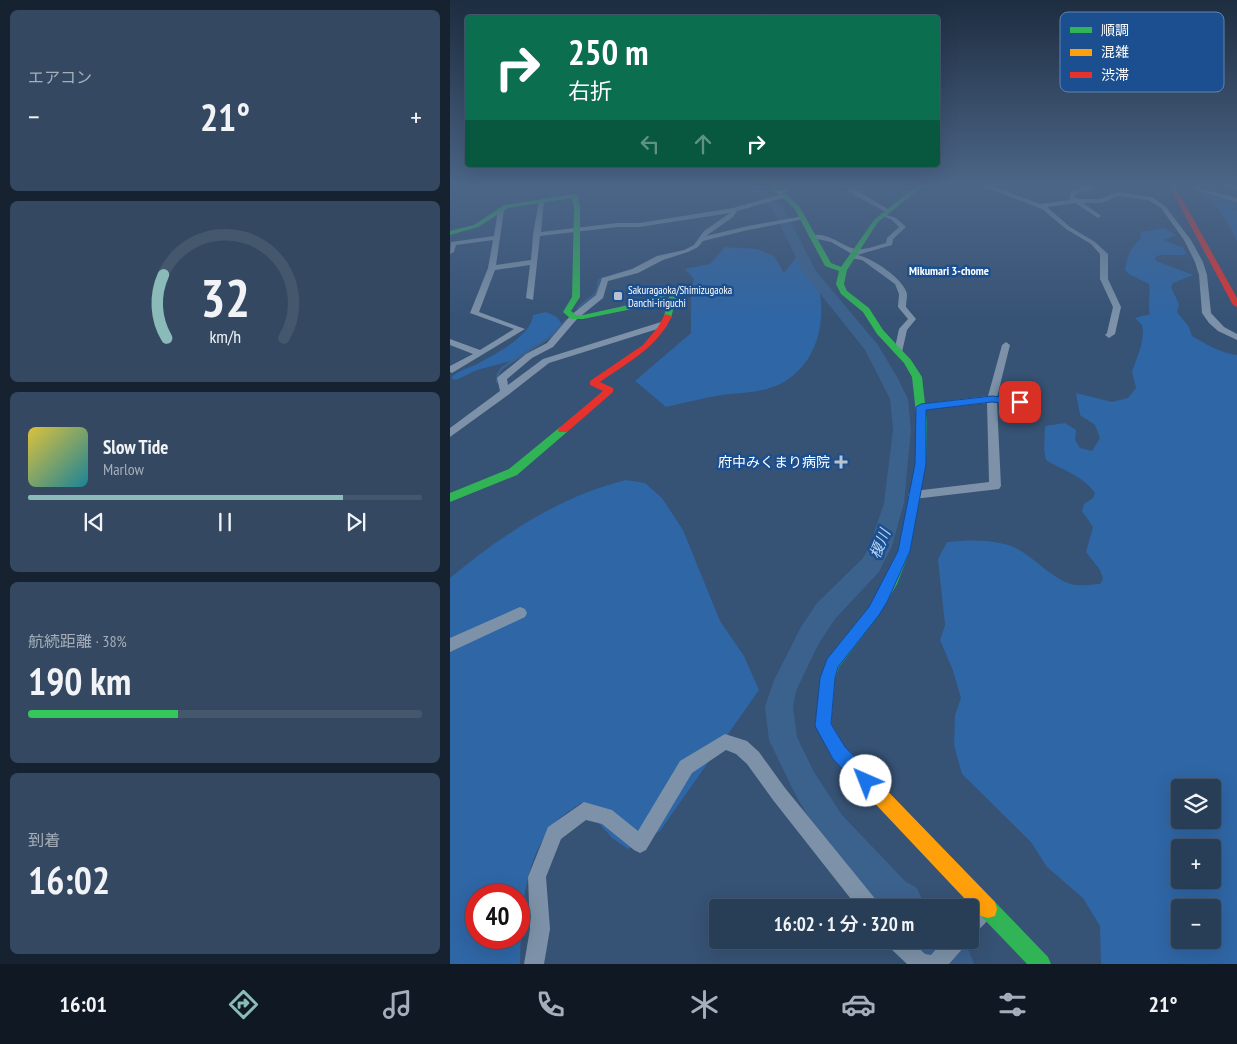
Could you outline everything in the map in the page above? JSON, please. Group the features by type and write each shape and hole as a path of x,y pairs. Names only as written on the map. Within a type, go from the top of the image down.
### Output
{"main road":[{"path":"450,233 465,229"},
{"path":"808,229 828,264 843,270"},
{"path":"871,229 843,270 840,284 844,292 866,310 880,332 908,362 917,377 921,407 921,464 904,551 890,584 874,611 832,664 828,678 823,726 839,753 1041,964"},
{"path":"1195,229 1237,305"},
{"path":"1206,229 1237,286"},
{"path":"450,498 494,481 520,466 610,390 593,383 646,345 659,333 664,324 675,288 644,304 583,317 574,317 568,312 576,297 576,230"}],"street":[{"path":"450,370 521,329 474,313 492,268 499,229"},
{"path":"530,298 537,229"},
{"path":"536,234 589,229"},
{"path":"505,393 502,378 528,356 550,345 574,317 600,296 607,278 635,271 660,258 686,251 696,246 706,232 711,229"},
{"path":"701,239 744,229"},
{"path":"855,254 890,244 888,239 901,229"},
{"path":"1070,229 1093,242 1104,254 1104,280 1116,307 1111,334 1109,335"},
{"path":"1180,229 1188,240 1200,265 1205,314 1224,331 1237,337"},
{"path":"812,236 833,240 864,258 898,283 903,294 902,307 912,319 903,329 898,352"},
{"path":"450,252 453,243 498,237"},
{"path":"492,268 534,262"},
{"path":"450,433 546,361 664,324"},
{"path":"450,342 480,353"},
{"path":"914,495 995,486 992,399 1006,345"},
{"path":"921,407 992,399 1020,402"},
{"path":"450,645 520,612"},
{"path":"534,964 540,929 537,877 554,833 584,811 606,816 640,844 686,767 725,742 741,747 753,758 778,794 863,899"},
{"path":"979,915 986,907"},
{"path":"905,949 921,964 928,964"},
{"path":"936,964 949,949"}],"shaded area":[{"path":"1166,229 1176,235 1164,240 1183,248 1186,253 1184,255 1161,255 1155,257 1156,261 1193,275 1173,283 1171,287 1179,304 1177,312 1189,327 1192,336 1219,350 1237,355 1237,964 1101,964 1100,926 1083,898 1047,867 1031,842 962,774 954,745 955,715 961,698 952,668 940,640 945,625 938,559 947,542 978,540 1008,545 1026,554 1059,579 1068,583 1080,585 1100,584 1103,579 1100,570 1086,552 1093,527 1082,511 1084,504 1093,498 1095,493 1085,482 1046,460 1044,450 1045,426 1065,423 1076,430 1075,440 1080,448 1092,451 1100,438 1095,425 1080,415 1076,393 1112,402 1128,398 1136,388 1132,372 1141,346 1143,333 1142,325 1135,318 1150,314 1149,284 1125,270 1134,246 1140,239 1141,232"},
{"path":"1231,229 1237,229 1237,241"},
{"path":"725,247 757,249 774,256 784,273 802,250 816,277 821,297 819,331 814,346 807,360 796,373 783,382 767,389 715,396 666,407 635,381 691,333 691,289 694,279 685,269 710,264"},
{"path":"546,312 557,317 562,324 552,335 515,360 477,370 456,380 451,378 501,351 519,338 531,323 533,315"},
{"path":"626,480 645,483 662,498 683,530 720,621 744,656 759,690 660,831 628,849 612,838 581,803 551,827 534,859 527,884 465,884 465,949 520,949 520,964 450,964 450,578 511,532 578,496"}],"waterway":[{"name":"榎川","path":"788,229 810,272 872,348 889,377 899,399 902,430 894,503 881,546 871,565 826,611 810,635 783,689 779,707 783,740 804,782 831,826 894,894 903,899"},
{"path":"578,308 597,292 599,280 603,278"},
{"path":"497,382 498,374 502,368 550,337 567,320"},
{"name":"榎川","path":"940,949 956,964"}],"traffic: fast":[{"path":"450,233 465,229"},
{"path":"577,229 576,297 567,312 574,317 583,317 644,304 675,288 668,316"},
{"path":"809,229 828,264 843,270"},
{"path":"828,680 832,664 874,611 890,584 904,551 921,464 922,422 917,377 908,362 880,332 866,310 844,292 840,284 843,270 871,229"},
{"path":"450,498 513,472 563,430"},
{"path":"988,909 1041,964"}],"traffic: slow":[{"path":"828,680 823,725 839,753 988,909"}],"traffic: jam":[{"path":"1196,229 1237,305"},
{"path":"563,430 610,390 593,383 636,354 655,338 668,316"}],"place":[{"name":"Sakuragaoka/Shimizugaoka Danchi-iriguchi","path":"618,296"},
{"name":"府中みくまり病院","path":"841,462"}],"district":[{"name":"Mikumari 3-chome","path":"949,271"}],"route":[{"path":"866,781 839,753 823,726 828,678 832,664 882,598 904,551 921,464 921,407 992,399 1020,402"}]}
